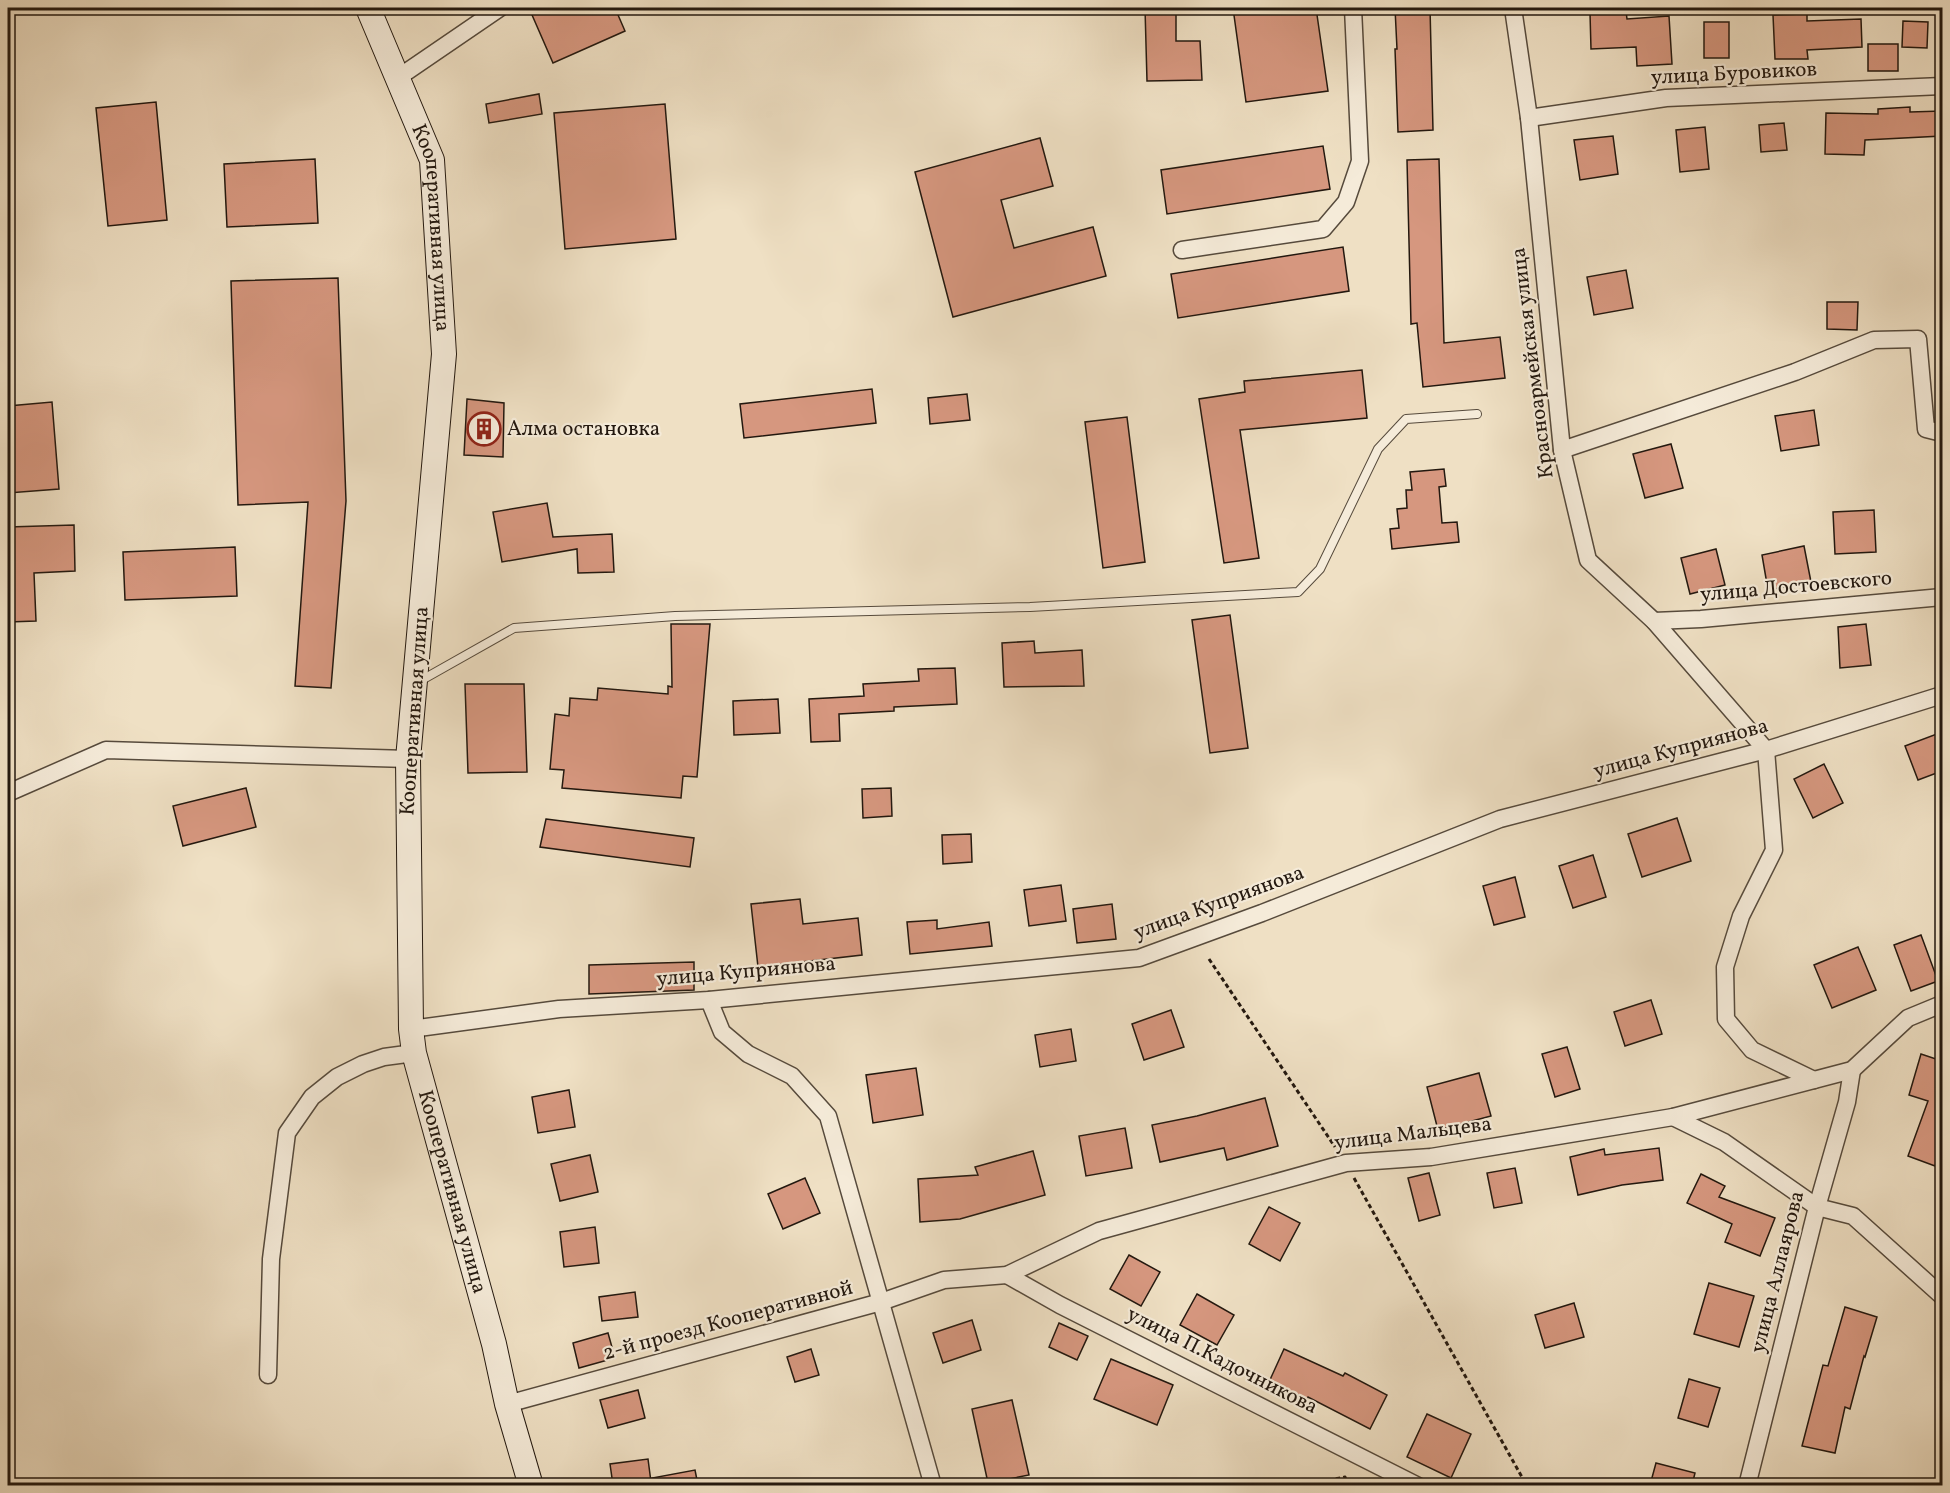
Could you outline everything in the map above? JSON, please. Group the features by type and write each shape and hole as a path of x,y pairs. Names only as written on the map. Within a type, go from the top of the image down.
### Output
{"main road":[{"name":"Кооперативная улица","path":"369,8 432,160 444,354 408,759 411,1029 414,1053 494,1344 507,1404 531,1485"}],"street":[{"path":"399,77 500,8"},
{"path":"1182,250 1323,229 1346,202 1360,161 1353,8"},
{"name":"Красноармейская улица","path":"1513,8 1529,118 1562,450 1588,560 1654,621 1766,750"},
{"name":"улица Буровиков","path":"1529,118 1666,98 1942,86"},
{"path":"1562,450 1795,372 1874,340 1918,339 1926,429 1942,433"},
{"name":"улица Достоевского","path":"1654,621 1701,619 1942,597"},
{"name":"улица Куприянова","path":"411,1029 559,1009 709,1000 1139,958 1262,913 1500,819 1766,750 1942,695"},
{"path":"8,794 106,750 408,759"},
{"path":"1766,750 1774,850 1741,916 1725,967 1726,1019 1752,1050 1814,1080"},
{"path":"709,1000 722,1032 748,1054 792,1076 828,1116 881,1302"},
{"name":"улица Мальцева","path":"881,1302 944,1280 1007,1275 1099,1231 1346,1162 1431,1157 1673,1117 1852,1070 1908,1018 1942,1004"},
{"path":"268,1375 271,1259 287,1133 312,1097 337,1077 384,1057 414,1053"},
{"name":"улица Аллаярова","path":"1747,1485 1817,1207 1847,1102 1852,1070"},
{"path":"1673,1117 1724,1142 1817,1207 1853,1216 1942,1296"},
{"name":"улица П.Кадочникова","path":"1007,1275 1060,1305 1418,1485"},
{"name":"2-й проезд Кооперативной","path":"507,1404 881,1302 933,1485"}],"lane":[{"path":"414,684 514,628 675,616 1030,607 1298,592 1320,569 1378,449 1406,419 1477,414"}],"path":[{"path":"1209,959 1346,1162 1527,1485"},
{"path":"1299,1485 1345,1477 1348,1485"}],"building":[{"path":"529,8 615,8 625,31 553,63"},
{"path":"1145,8 1176,8 1176,41 1200,41 1202,80 1147,81"},
{"path":"1233,8 1316,8 1328,91 1246,102"},
{"path":"1395,8 1430,8 1433,130 1398,132"},
{"path":"1626,11 1627,19 1669,16 1672,64 1637,66 1636,47 1591,49 1590,13"},
{"path":"1807,14 1807,21 1861,19 1862,47 1807,50 1808,59 1775,59 1773,15"},
{"path":"1903,21 1928,22 1927,48 1902,47"},
{"path":"1704,22 1729,22 1729,58 1704,58"},
{"path":"1868,44 1898,44 1898,71 1868,71"},
{"path":"539,94 542,114 489,123 486,104"},
{"path":"156,102 167,220 108,226 96,108"},
{"path":"665,104 676,239 565,249 554,113"},
{"path":"1910,107 1910,112 1942,111 1942,136 1865,140 1864,155 1825,154 1826,113 1878,114 1878,109"},
{"path":"1784,123 1787,150 1761,152 1759,125"},
{"path":"1705,127 1709,169 1680,172 1676,130"},
{"path":"1613,136 1618,174 1580,180 1574,140"},
{"path":"1040,138 1053,186 1001,200 1014,248 1093,227 1106,276 953,317 915,172"},
{"path":"1323,146 1330,189 1167,214 1161,170"},
{"path":"315,159 318,223 227,227 224,164"},
{"path":"1439,159 1444,343 1500,337 1505,378 1423,387 1417,323 1411,324 1407,160"},
{"path":"1343,247 1349,291 1178,318 1171,274"},
{"path":"1626,270 1633,308 1594,315 1587,277"},
{"path":"338,278 346,501 331,688 295,686 308,502 238,505 231,281"},
{"path":"1827,302 1858,302 1857,330 1827,329"},
{"path":"1362,370 1367,418 1240,430 1259,558 1224,563 1199,399 1245,392 1244,381"},
{"path":"872,389 876,423 744,438 740,404"},
{"path":"967,394 970,420 930,424 928,398"},
{"name":"Алма остановка","path":"467,399 504,403 503,457 464,455"},
{"path":"52,402 59,489 8,493 8,406"},
{"path":"1814,410 1819,445 1781,451 1775,416"},
{"path":"1127,417 1145,562 1103,568 1085,422"},
{"path":"1671,444 1683,488 1645,498 1633,454"},
{"path":"1444,469 1446,486 1439,487 1442,523 1457,522 1459,542 1392,549 1390,529 1399,528 1397,509 1407,508 1406,490 1412,490 1410,472"},
{"path":"547,503 553,537 612,534 614,572 578,573 577,549 502,562 493,512"},
{"path":"1874,510 1876,552 1835,554 1833,512"},
{"path":"74,525 75,571 34,573 36,621 8,622 8,527"},
{"path":"1804,546 1811,582 1768,590 1762,555"},
{"path":"235,547 237,596 125,600 123,552"},
{"path":"1716,549 1725,585 1690,594 1681,558"},
{"path":"1230,615 1248,748 1210,753 1192,620"},
{"path":"671,624 710,624 697,777 683,776 681,798 562,788 564,770 550,769 555,714 569,716 570,698 597,700 598,688 668,694 668,686 672,687"},
{"path":"1866,624 1871,665 1840,668 1838,627"},
{"path":"1034,641 1035,653 1082,650 1084,686 1004,687 1002,643"},
{"path":"955,668 957,704 894,707 894,711 839,714 840,741 811,742 809,699 864,696 863,684 919,681 918,669"},
{"path":"465,684 524,684 527,772 468,773"},
{"path":"778,699 780,733 734,735 733,701"},
{"path":"1942,732 1942,771 1918,780 1905,746"},
{"path":"1824,764 1843,803 1813,818 1794,779"},
{"path":"246,788 256,827 183,846 173,806"},
{"path":"891,788 892,816 863,818 862,789"},
{"path":"1677,818 1691,861 1642,877 1628,834"},
{"path":"546,819 694,838 690,867 540,847"},
{"path":"971,834 972,862 943,864 942,835"},
{"path":"1593,855 1606,897 1573,908 1559,866"},
{"path":"1515,877 1525,917 1494,925 1483,886"},
{"path":"1061,885 1066,921 1029,926 1024,890"},
{"path":"800,899 803,924 858,918 862,955 758,967 751,904"},
{"path":"1112,904 1116,939 1077,943 1073,909"},
{"path":"937,920 937,929 989,922 992,946 910,954 907,922"},
{"path":"1921,935 1938,981 1911,991 1894,945"},
{"path":"1858,947 1876,990 1832,1008 1814,965"},
{"path":"694,962 694,990 589,994 589,965"},
{"path":"1651,1000 1662,1034 1625,1046 1614,1012"},
{"path":"1171,1010 1184,1047 1144,1060 1132,1024"},
{"path":"1071,1029 1076,1061 1040,1067 1035,1035"},
{"path":"1567,1047 1580,1089 1555,1097 1542,1054"},
{"path":"1921,1054 1942,1061 1942,1105 1937,1122 1942,1125 1942,1146 1935,1166 1908,1156 1928,1101 1909,1095"},
{"path":"916,1068 923,1115 873,1123 866,1075"},
{"path":"1479,1073 1491,1116 1438,1130 1427,1087"},
{"path":"569,1090 575,1127 538,1133 532,1097"},
{"path":"1265,1098 1278,1146 1227,1160 1224,1148 1160,1162 1152,1125"},
{"path":"1125,1128 1132,1168 1086,1176 1079,1136"},
{"path":"1659,1148 1663,1180 1622,1185 1578,1195 1570,1157 1604,1149 1605,1155"},
{"path":"1033,1151 1045,1195 960,1219 920,1222 918,1179 978,1175 975,1167"},
{"path":"590,1155 598,1192 560,1201 551,1164"},
{"path":"1515,1168 1522,1203 1494,1208 1487,1173"},
{"path":"1429,1173 1440,1215 1419,1221 1408,1178"},
{"path":"1701,1174 1725,1186 1719,1197 1775,1218 1760,1256 1725,1242 1732,1224 1687,1203"},
{"path":"805,1178 820,1213 783,1229 768,1194"},
{"path":"1269,1207 1300,1223 1280,1261 1249,1244"},
{"path":"595,1227 599,1263 564,1267 560,1232"},
{"path":"1129,1255 1160,1272 1141,1306 1110,1289"},
{"path":"1709,1283 1754,1296 1739,1347 1694,1334"},
{"path":"635,1292 638,1317 602,1321 599,1297"},
{"path":"1197,1294 1234,1315 1217,1345 1180,1325"},
{"path":"1574,1303 1584,1337 1545,1348 1535,1315"},
{"path":"1845,1307 1877,1317 1850,1409 1845,1407 1835,1453 1802,1446 1823,1365 1828,1366"},
{"path":"972,1320 981,1350 943,1363 933,1333"},
{"path":"1059,1323 1088,1336 1077,1360 1049,1347"},
{"path":"608,1333 615,1358 579,1368 573,1343"},
{"path":"811,1349 819,1375 795,1382 787,1357"},
{"path":"1284,1349 1343,1376 1345,1373 1387,1395 1370,1429 1308,1397 1307,1399 1269,1382"},
{"path":"1111,1359 1173,1385 1157,1425 1094,1399"},
{"path":"1689,1379 1720,1388 1708,1427 1678,1418"},
{"path":"638,1390 645,1418 608,1428 600,1400"},
{"path":"1012,1400 1029,1475 988,1483 972,1409"},
{"path":"1427,1414 1471,1434 1451,1478 1407,1457"},
{"path":"648,1459 651,1482 613,1485 610,1464"},
{"path":"1656,1463 1695,1473 1692,1485 1650,1485"},
{"path":"695,1470 698,1485 653,1485 652,1478"}],"place":[{"name":"Алма остановка","path":"484,429"}]}
